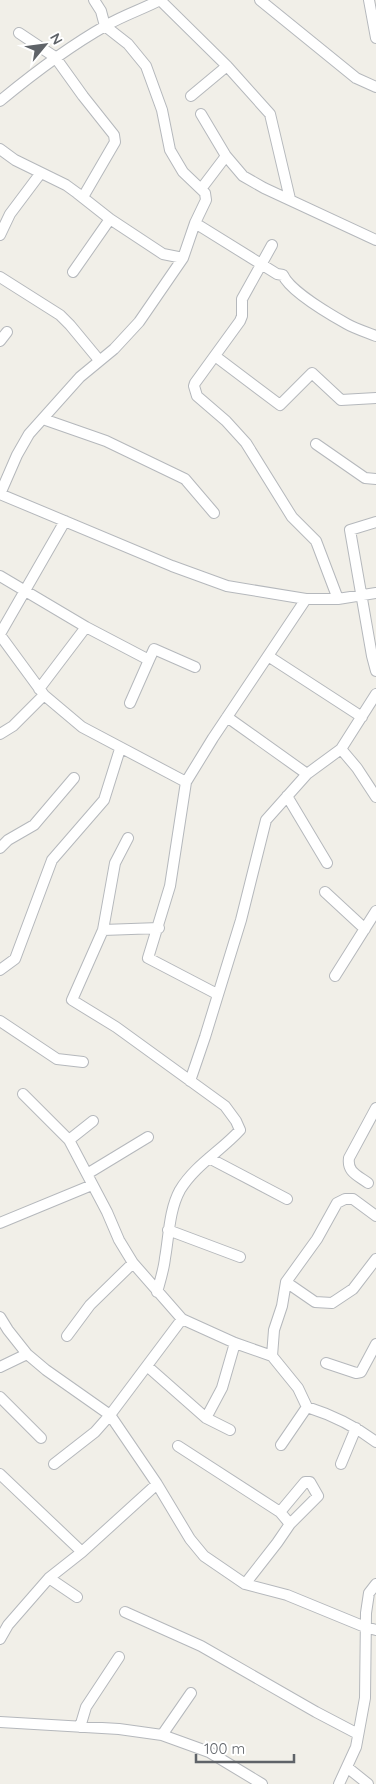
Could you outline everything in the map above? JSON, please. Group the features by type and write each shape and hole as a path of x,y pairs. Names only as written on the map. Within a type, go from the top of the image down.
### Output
{"street":[{"path":"94,0 101,11 105,26 128,44 146,66 162,110 170,150 183,172 205,193 206,200 195,223 183,258 139,322 114,349 80,376 25,441 0,494 172,566 227,586 306,599 338,599 376,593"},
{"path":"0,101 55,57 105,26 160,0 227,66 270,114 290,200"},
{"path":"260,0 356,78 376,87"},
{"path":"369,0 376,38"},
{"path":"19,33 55,57 114,136 115,142 83,197"},
{"path":"192,96 227,66"},
{"path":"201,114 226,156 243,176 264,188 376,240"},
{"path":"0,149 40,174 66,185 110,219 163,254 174,270"},
{"path":"201,189 226,156"},
{"path":"0,235 10,214 40,174"},
{"path":"66,185 92,181"},
{"path":"73,272 110,219"},
{"path":"195,223 283,275 289,286 325,311 348,324 376,336"},
{"path":"272,244 242,299 242,316 240,321 195,383 194,390 197,396 226,421 246,443 292,517 316,541 338,599"},
{"path":"163,254 183,258"},
{"path":"0,277 60,315 99,360"},
{"path":"0,341 8,332"},
{"path":"215,356 280,405 312,373 341,400 376,398"},
{"path":"43,419 106,441 185,478 214,513"},
{"path":"316,444 365,478 376,479"},
{"path":"64,520 0,634 42,692 82,727 120,749 186,782"},
{"path":"376,522 350,530 376,671"},
{"path":"0,576 149,660"},
{"path":"218,994 148,958 159,928 170,886 186,782 306,599"},
{"path":"0,734 13,726 42,692 86,626"},
{"path":"130,702 154,649 195,668"},
{"path":"268,656 362,717"},
{"path":"190,1081 241,920 266,820 307,774 341,749 376,694"},
{"path":"228,717 307,774"},
{"path":"0,970 15,959 52,860 104,800 120,749"},
{"path":"341,749 357,768 376,797"},
{"path":"0,848 8,840 34,825 74,778"},
{"path":"287,796 327,863"},
{"path":"128,838 115,863 103,930 72,1000 116,1027 226,1106 240,1130 192,1175 180,1191 168,1230 165,1259 157,1292"},
{"path":"325,892 365,929"},
{"path":"335,976 376,911"},
{"path":"103,930 159,928"},
{"path":"0,1021 56,1059 83,1062"},
{"path":"23,1094 69,1140 119,1240 133,1263 182,1319 235,1343 272,1356 298,1388 307,1407 328,1414 356,1428 376,1442"},
{"path":"368,1183 352,1172 348,1166 348,1158 376,1110"},
{"path":"69,1140 93,1121"},
{"path":"87,1174 148,1137"},
{"path":"209,1158 287,1199"},
{"path":"0,1222 92,1184"},
{"path":"272,1356 274,1330 282,1306 286,1282 317,1240 337,1203 345,1199 353,1199 376,1216"},
{"path":"168,1230 240,1257"},
{"path":"286,1282 315,1302 332,1303 353,1289 376,1258"},
{"path":"67,1336 90,1305 133,1263"},
{"path":"0,1317 27,1354 46,1370 110,1415 157,1484 190,1539 204,1556 245,1584 287,1595 365,1628 376,1630"},
{"path":"54,1464 95,1432 110,1415 182,1319"},
{"path":"206,1418 222,1388 235,1343"},
{"path":"326,1363 356,1373 361,1372 376,1344"},
{"path":"0,1368 27,1354"},
{"path":"147,1366 206,1418 230,1430"},
{"path":"0,1397 41,1438"},
{"path":"281,1445 307,1407"},
{"path":"341,1464 356,1428"},
{"path":"178,1446 280,1512 290,1524"},
{"path":"0,1474 82,1552"},
{"path":"245,1584 277,1544 290,1524 318,1496 310,1482 305,1482 301,1485 280,1512"},
{"path":"0,1639 4,1623 49,1578 82,1552 157,1484"},
{"path":"49,1578 77,1597"},
{"path":"339,1784 356,1747 365,1698 367,1666 365,1628 369,1593 376,1584"},
{"path":"125,1612 208,1650 358,1734"},
{"path":"80,1727 86,1707 119,1657"},
{"path":"162,1735 190,1693"},
{"path":"0,1722 119,1728 162,1735 210,1752 262,1784"},
{"path":"348,1768 368,1784"}]}
